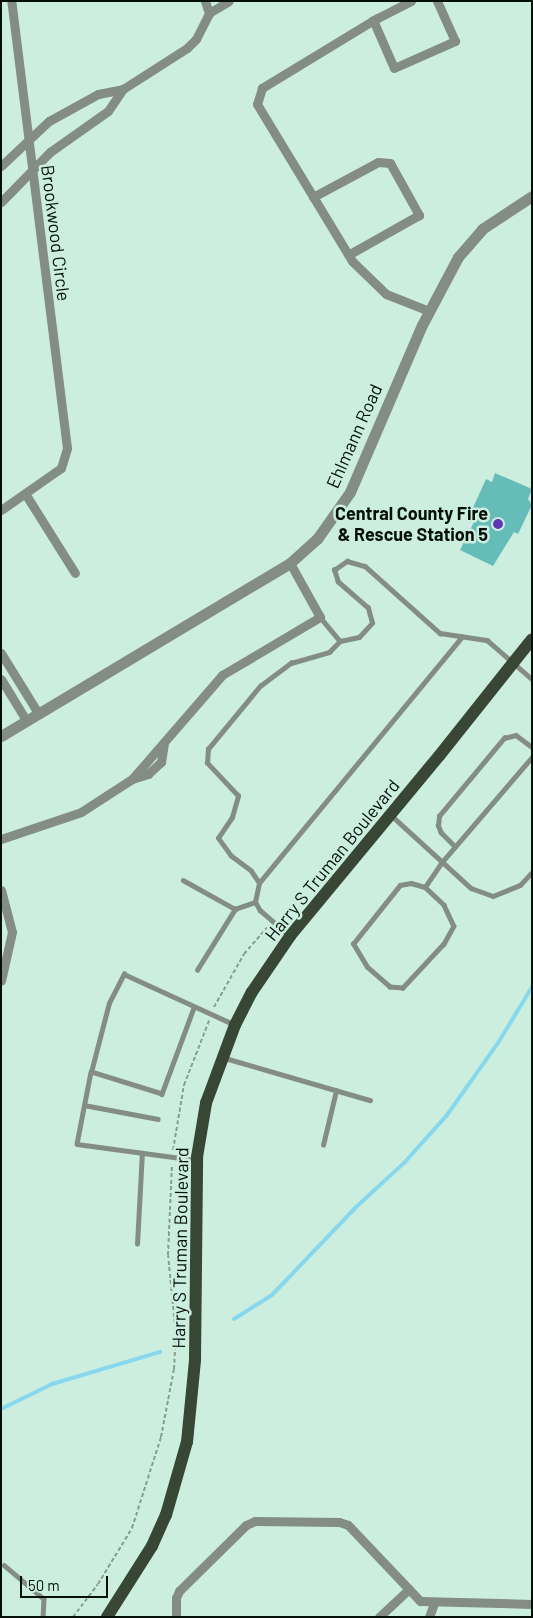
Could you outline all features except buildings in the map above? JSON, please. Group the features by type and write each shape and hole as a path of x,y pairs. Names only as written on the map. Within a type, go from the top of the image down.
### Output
{"main road":[{"name":"Harry S Truman Boulevard","path":"108,1617 152,1546 166,1515 187,1442 196,1360 196,1160 206,1103 235,1025 252,992 290,936 392,815 532,639"}],"street":[{"name":"Brookwood Circle","path":"12,1 67,448 61,468 26,495"},
{"path":"204,1 209,13"},
{"path":"1,166 49,121 98,94 123,89 187,48 209,13 229,1"},
{"path":"411,1 373,20 262,88 258,95 257,104 348,255 386,294 429,312"},
{"path":"373,20 394,68 455,41 437,1"},
{"path":"1,202 50,152 108,111 123,89"},
{"path":"313,197 378,162 390,163 419,214 348,255"},
{"name":"Ehlmann Road","path":"1,736 290,563 333,520 350,492 429,312 458,257 482,229 532,196"},
{"path":"1,510 26,495 75,573"},
{"path":"1,839 82,812 132,779 153,751 164,744 222,675 320,617 290,563"},
{"path":"1,653 38,713"},
{"path":"1,679 26,720"},
{"path":"1,890 12,932 1,981"},
{"path":"176,1617 176,1598 179,1591 246,1525 255,1521 340,1522 348,1525 420,1601 434,1603 532,1604"},
{"path":"379,1617 409,1589"},
{"path":"429,1617 434,1603"}],"lane":[{"path":"258,883 251,871 231,856 218,838 232,818 238,796 207,763 208,749 260,686 291,663 329,652 340,641 359,637 372,623 368,608 338,582 334,570 347,561 365,566 440,633 487,640 532,679"},
{"path":"320,617 340,641"},
{"path":"290,936 272,922 255,902 258,883 462,637"},
{"path":"455,847 441,833 438,826 439,816 504,738 516,735 532,747"},
{"path":"425,887 442,862 532,757"},
{"path":"392,815 471,888 493,896 520,885 532,872"},
{"path":"183,880 235,909"},
{"path":"411,883 425,887 444,905 454,926 444,944 403,988 390,987 367,967 353,944 400,886 411,883"},
{"path":"197,970 235,909 255,902"},
{"path":"196,1160 77,1144 91,1072 109,1003 124,974 169,992 194,1008 235,1025"},
{"path":"91,1072 162,1094 194,1008"},
{"path":"222,1057 370,1100"},
{"path":"324,1145 336,1091"},
{"path":"84,1105 158,1119"},
{"path":"137,1244 142,1153"},
{"path":"4,1564 44,1599 42,1617"}],"path":[{"path":"73,1617 98,1584 132,1528 161,1437 174,1369 176,1336 168,1256 172,1156 184,1085 211,1015 244,954 272,922"}],"waterway":[{"path":"234,1319 272,1295 355,1208 404,1163 447,1115 498,1043 532,987"},
{"path":"1,1409 52,1384 160,1352"}],"place":[{"name":"Central County Fire & Rescue Station 5","path":"498,524"}]}
